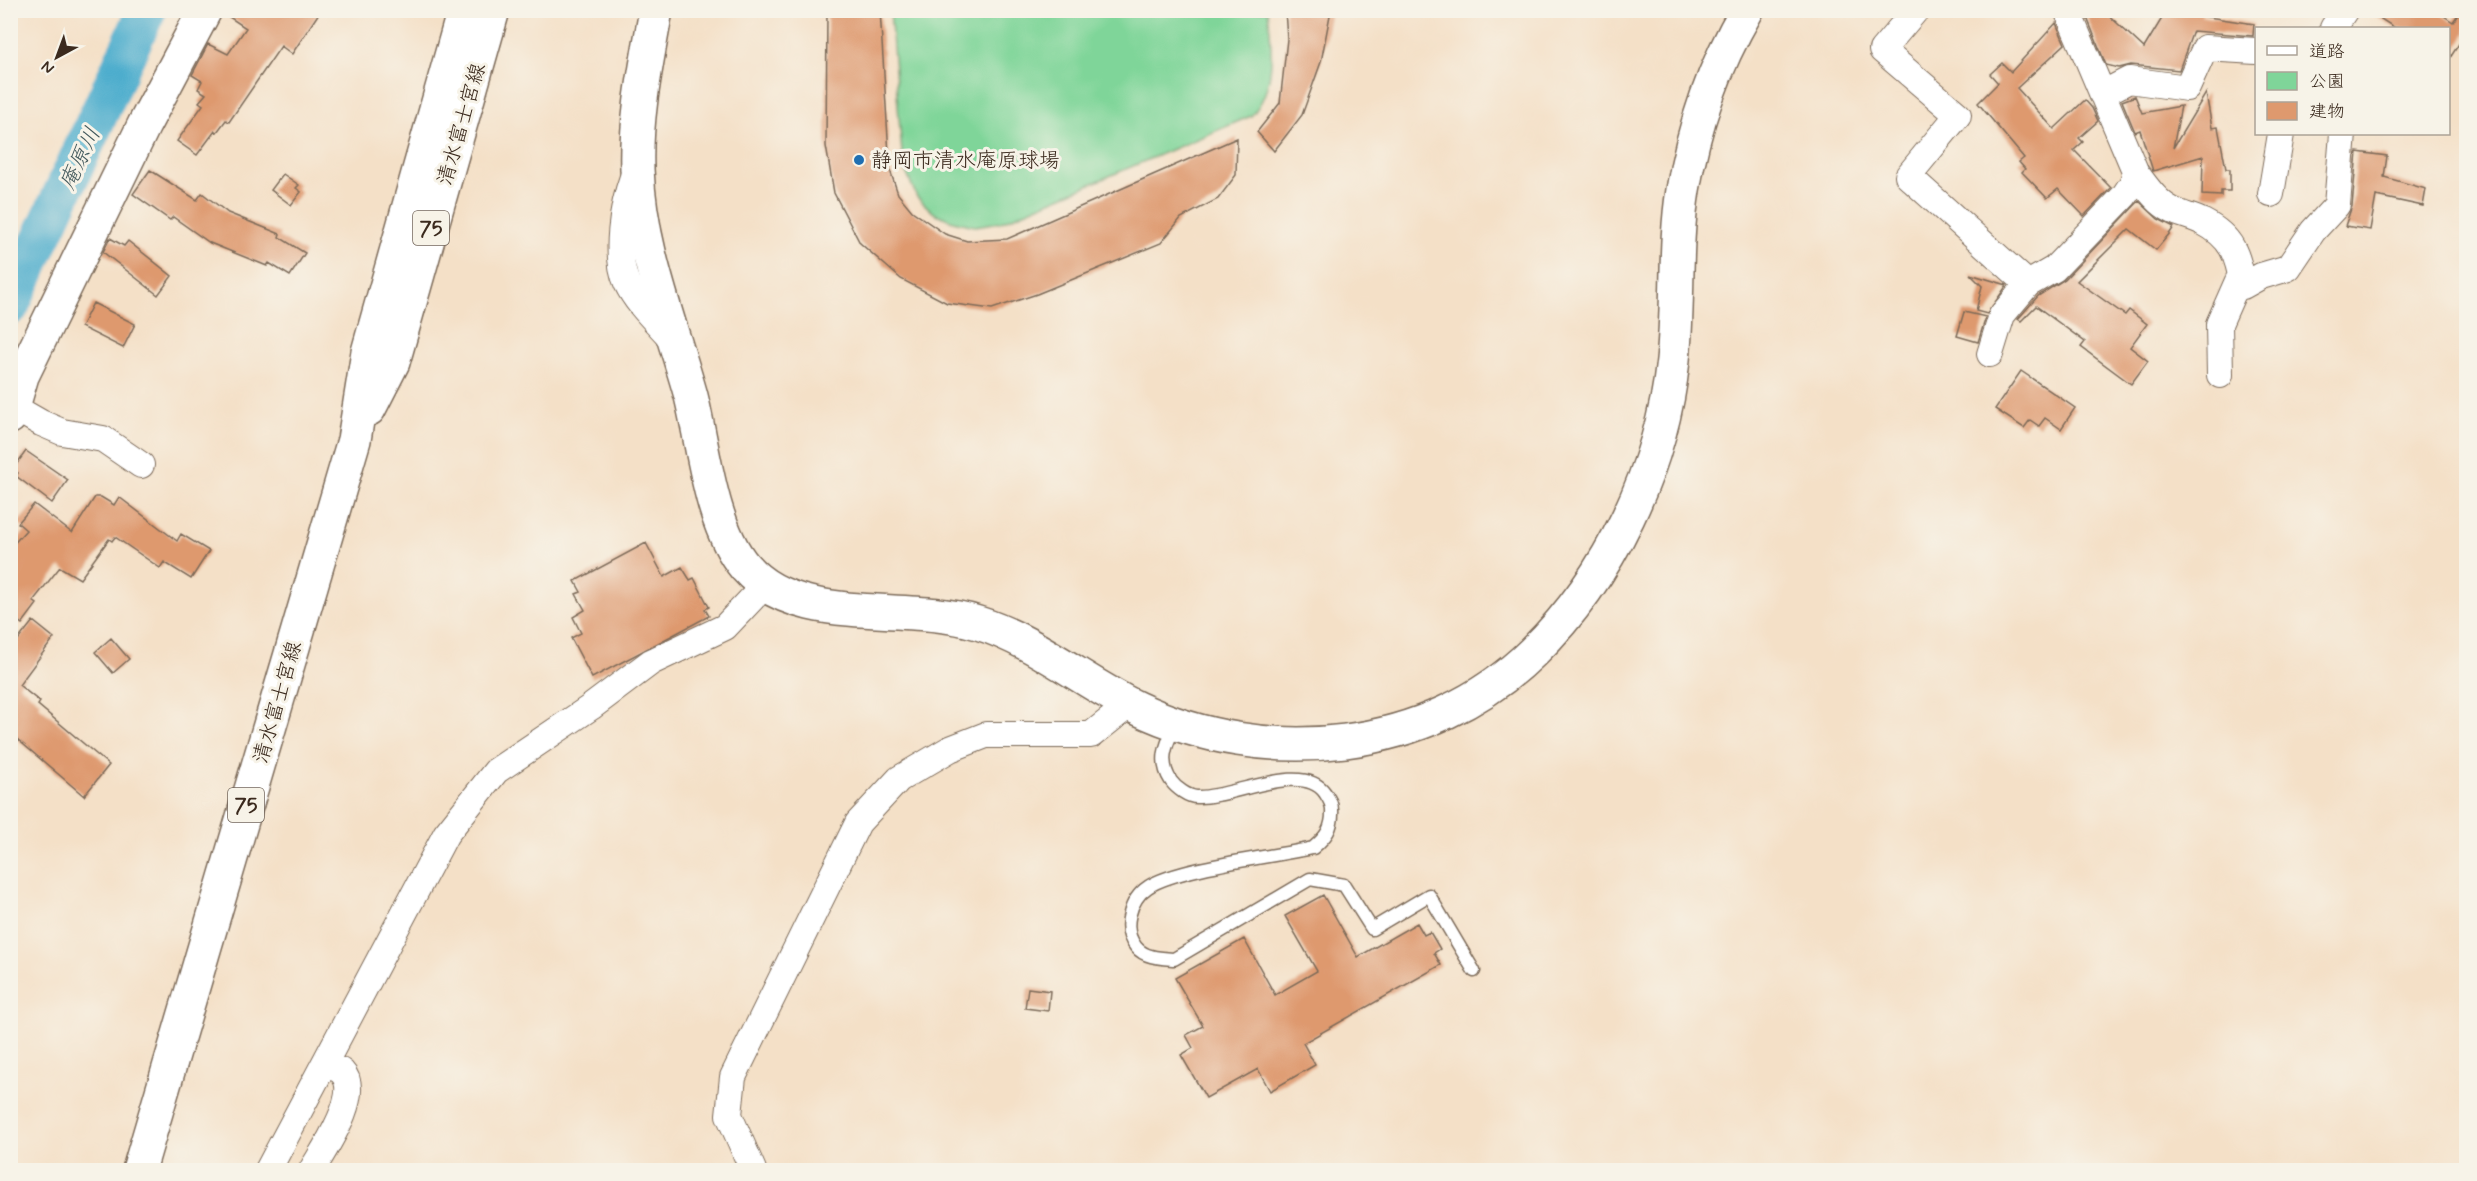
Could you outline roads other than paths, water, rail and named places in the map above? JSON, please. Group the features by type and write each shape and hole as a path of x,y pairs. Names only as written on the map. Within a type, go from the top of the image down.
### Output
{"street":[{"path":"141,465 103,439 62,432 12,412 22,376 139,135 205,10"},
{"name":"清水富士宮線","path":"139,1170 354,440 368,352 464,10"},
{"name":"清水富士宮線","path":"354,440 393,362 493,10"},
{"path":"656,10 644,75 637,167 646,238 657,288 690,395 717,507 729,540 746,568 766,584 789,597 820,606 916,611 976,622 1018,639 1130,704 1174,725 1225,738 1296,745 1363,740 1394,732 1456,708 1495,684 1531,655 1567,616 1621,530 1640,490 1654,447 1673,360 1683,191 1696,130 1722,59 1747,10"},
{"path":"1916,10 1882,50 1958,115 1908,176 2028,284"},
{"path":"2067,10 2136,173 2158,201 2170,210 2202,221 2221,234 2235,250 2243,286"},
{"path":"2334,27 2345,10"},
{"path":"2102,94 2129,80 2187,88 2205,48 2255,51"},
{"path":"2271,194 2281,135"},
{"path":"2243,286 2260,276 2288,268 2313,231 2337,205 2343,135"},
{"path":"1990,354 2002,315 2028,284 2054,268 2124,196 2136,173"},
{"path":"2220,375 2219,324 2238,281 2243,286"},
{"path":"268,1170 446,834 496,771 591,707 651,662 725,627 766,584"},
{"path":"753,1170 729,1115 732,1077 858,823 899,779 950,749 986,735 1091,735 1130,704"},
{"path":"312,1170 347,1104 349,1087 342,1072 325,1064"}],"lane":[{"path":"1174,725 1163,754 1165,771 1176,788 1196,798 1304,779 1322,789 1332,804 1333,822 1327,836 1313,848 1175,875 1148,887 1134,902 1128,921 1136,948 1154,958 1174,959 1310,879 1344,885 1372,929 1430,895 1474,971"}],"waterway":[{"name":"庵原川","path":"10,306 147,10"}],"place":[{"name":"静岡市清水庵原球場","path":"859,160"}]}
